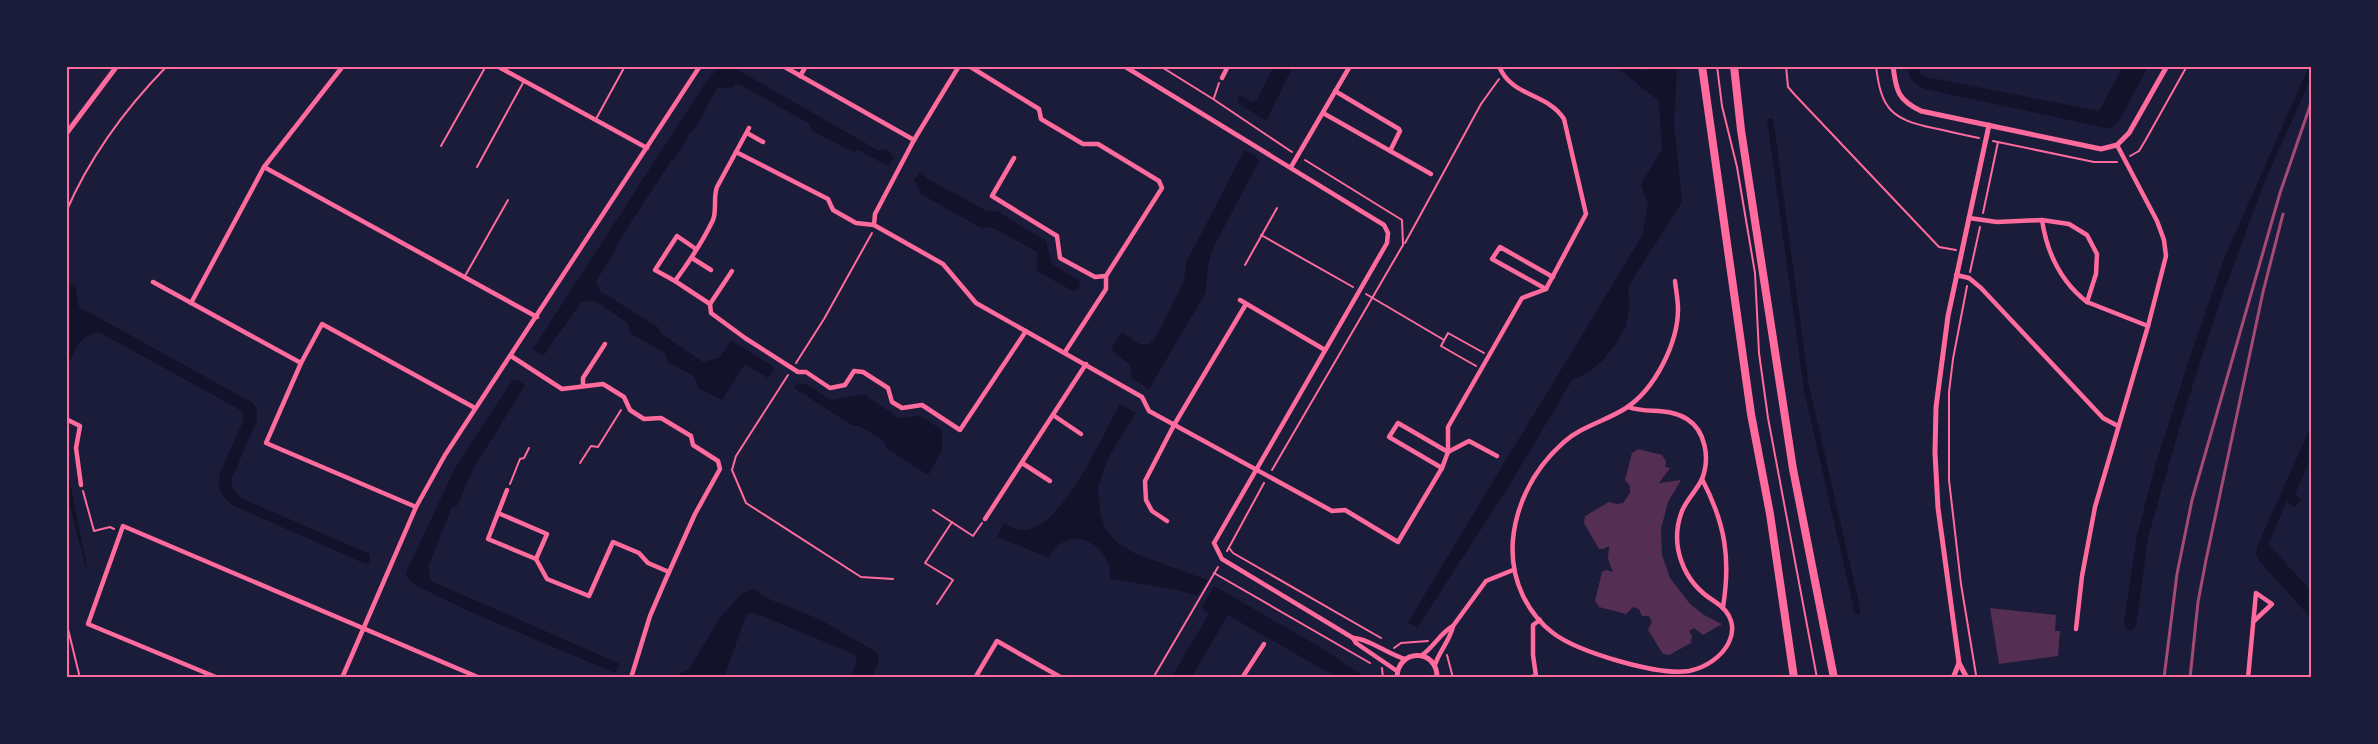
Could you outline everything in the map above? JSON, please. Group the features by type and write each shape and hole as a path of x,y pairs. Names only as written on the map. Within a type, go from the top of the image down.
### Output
{"highway":[{"path":"1702,66 1751,414 1770,514 1794,678"},
{"path":"1734,66 1793,470 1834,678"}],"street":[{"path":"66,134 117,66"},
{"path":"190,303 264,167 343,66"},
{"path":"497,66 647,148"},
{"path":"342,678 416,507 445,455 700,66"},
{"path":"783,66 914,140"},
{"path":"800,76 806,66"},
{"path":"874,225 875,214 914,140 959,66"},
{"path":"969,66 1039,109 1041,119 1083,144 1098,144 1159,181 1162,188 1106,276 1106,289 1065,352"},
{"path":"1124,66 1384,225 1388,233 1387,243 1214,543 1222,560 1353,638 1356,643 1397,675 1405,659 1413,655 1422,655 1435,665"},
{"path":"1222,78 1228,66"},
{"path":"1291,167 1350,66"},
{"path":"736,152 828,199 833,210 856,223 874,225 943,264 976,303 1142,397 1149,411 1332,511 1345,510 1398,542 1442,468 1448,452 1448,427 1481,369 1522,298 1546,289 1586,214 1566,123 1555,108 1508,82 1499,66"},
{"path":"1893,66 1898,93 1911,106 1922,111 2101,149 2123,141 2135,125 2167,66"},
{"path":"1335,92 1399,129 1390,151"},
{"path":"1323,113 1431,174"},
{"path":"1967,678 1959,663 1938,508 1935,453 1938,381 1956,275 1989,125"},
{"path":"675,281 692,258 714,218 715,193 748,130 763,142"},
{"path":"2076,629 2087,541 2165,264 2166,249 2157,221 2117,145"},
{"path":"1014,158 992,196 1057,236 1060,258 1095,277 1106,276"},
{"path":"264,167 537,317"},
{"path":"1968,219 2042,220 2068,224 2087,235 2097,254 2096,274 2087,302"},
{"path":"2042,220 2045,241 2066,282 2087,302 2148,326"},
{"path":"696,249 677,236 655,270 710,304"},
{"path":"1546,289 1492,259 1500,247 1553,277"},
{"path":"692,258 711,270"},
{"path":"732,271 710,304 711,313 745,338 798,372 806,372 830,388 845,385 854,371 862,372 888,388 892,402 902,408 922,405 960,430 1026,331"},
{"path":"1956,275 1969,278 2103,418 2118,426"},
{"path":"1628,407 1640,411 1665,410 1679,415 1694,425 1706,450 1706,464 1702,479 1687,501 1679,522 1677,538 1679,556 1687,574 1697,588 1723,607 1730,618 1731,630 1729,643 1720,656 1706,665 1687,671 1657,669 1617,660 1575,646 1554,634 1540,620 1524,597 1514,570 1514,533 1518,510 1530,483 1540,467 1565,441 1628,407 1647,388 1670,346 1678,310 1675,281"},
{"path":"153,282 301,363"},
{"path":"1240,300 1325,350"},
{"path":"1167,520 1152,511 1144,491 1149,470 1246,304"},
{"path":"416,507 266,444 301,363 322,324 475,408"},
{"path":"583,386 583,378 605,344"},
{"path":"511,356 560,389 603,384 624,398 630,410 644,419 664,419 691,436 693,445 718,461 720,469 694,514 650,616 631,678"},
{"path":"985,519 1086,364"},
{"path":"1053,415 1081,434"},
{"path":"66,419 80,426 76,448 81,485"},
{"path":"1442,468 1389,437 1398,423 1448,452"},
{"path":"1448,452 1469,441 1497,456"},
{"path":"1022,463 1050,481"},
{"path":"1702,479 1714,503 1725,545 1727,566 1723,607"},
{"path":"507,490 488,539 536,559 548,579 589,596 613,542 639,553 648,562 669,572"},
{"path":"498,513 547,534 536,559"},
{"path":"218,678 88,624 122,529 480,678"},
{"path":"1422,655 1430,650 1445,630 1453,626 1486,581 1514,570"},
{"path":"2248,678 2253,622 2256,593 2272,604 2253,622"},
{"path":"1528,678 1536,676 1532,633 1533,625 1540,620"},
{"path":"1438,678 1435,665 1437,656 1452,634 1453,626"},
{"path":"1353,638 1359,638 1405,659"},
{"path":"975,678 997,640 1062,678"},
{"path":"1242,678 1264,644"},
{"path":"1953,678 1959,663"},
{"path":"1657,669 1658,678"}],"lane":[{"path":"441,147 486,66"},
{"path":"596,120 625,66"},
{"path":"1717,66 1722,106 1737,167 1755,273 1759,353 1768,418 1817,678"},
{"path":"477,167 524,81"},
{"path":"465,276 508,200"},
{"path":"2052,678 2093,678"}],"path":[{"path":"66,212 98,149 125,112 166,66"},
{"path":"1160,66 1298,156 1402,220 1403,245"},
{"path":"1786,66 1788,87 1795,95 1939,247 1962,252"},
{"path":"1976,675 1952,515 1948,451 1950,392 1953,359 1998,142 2094,162 2115,163 2125,160 2139,151 2187,66"},
{"path":"1383,640 1233,553 1229,548 1269,475 1415,228 1420,214 1481,104 1502,75"},
{"path":"1213,99 1222,78"},
{"path":"1245,266 1277,208"},
{"path":"874,225 834,302 736,456 732,470 746,503 861,577 893,579"},
{"path":"1262,235 1444,340"},
{"path":"1481,369 1441,346 1448,333 1489,356"},
{"path":"580,463 591,446 597,447 627,404"},
{"path":"507,490 520,459 524,458 529,448"},
{"path":"81,485 94,531 110,527 122,529"},
{"path":"933,510 973,536 985,519"},
{"path":"937,604 953,580 925,563 952,522"},
{"path":"1153,678 1214,573 1381,670 1383,678"},
{"path":"66,621 80,678"},
{"path":"1392,651 1396,645 1401,643 1425,639 1431,643"},
{"path":"1444,652 1448,657 1453,678"}],"shaded area":[{"path":"731,66 879,151 887,149 894,158 889,165 859,150 853,152 811,130 810,124 741,85 734,84 734,87 717,88 696,127 689,134 616,245 617,248 596,281 600,291 659,328 660,333 703,362 719,358 731,340 775,368 768,378 745,364 722,400 698,388 694,376 668,362 665,353 630,333 628,323 594,300 581,302 543,356 533,349 706,82 717,69"},
{"path":"1274,66 1293,66 1266,121 1237,102 1240,95 1252,102 1257,100"},
{"path":"1615,66 1636,66 1642,71 1660,66 1677,66 1674,125 1682,202 1628,287 1629,307 1626,326 1616,344 1589,372 1572,380 1505,492 1417,628 1408,622 1642,236 1648,205 1641,184 1662,150 1659,101"},
{"path":"1908,66 1919,66 1920,74 1926,77 2099,111 2123,66 2148,66 2121,118 2113,127 2106,128 1925,88 1917,85 1911,79"},
{"path":"2309,66 2312,66 2312,76 2265,181 2221,299 2184,412 2148,537 2136,626 2130,631 2124,622 2137,536 2155,466 2224,259"},
{"path":"1773,118 1809,386 1860,608 1860,613 1855,614 1804,390 1767,119"},
{"path":"1244,151 1253,154 1259,161 1212,250 1208,265 1206,292 1149,389 1132,378 1130,365 1112,350 1112,346 1122,332 1141,345 1149,344 1156,337 1184,281 1186,263"},
{"path":"920,172 928,179 986,211 997,211 1046,241 1052,264 1081,282 1078,288 1073,291 1037,271 1037,252 992,227 981,228 921,194 914,180"},
{"path":"67,285 75,285 79,307 253,403 257,410 257,420 232,478 234,491 237,494 252,503 370,554 370,561 366,564 234,506 226,499 219,484 220,473 244,419 242,411 99,332 92,333 82,340 66,368"},
{"path":"518,380 525,385 472,471 457,506 452,507 428,567 431,581 620,664 615,673 473,613 415,585 407,577 406,573 455,468 512,381"},
{"path":"797,383 806,384 831,400 863,394 899,418 920,416 942,430 942,451 928,475 886,448 885,442 860,426 853,426 794,388"},
{"path":"1120,404 1136,413 1109,456 1098,486 1100,513 1105,528 1115,541 1134,553 1207,580 1198,596 1174,589 1110,579 1108,562 1103,554 1091,543 1083,540 1063,542 1048,557 997,537 1004,523 1026,530 1040,525 1054,513 1068,497 1093,456"},
{"path":"2312,424 2312,455 2295,494 2301,501 2294,507 2287,501 2268,544 2312,592 2312,619 2260,562 2256,554 2257,547"},
{"path":"66,463 87,567 86,568 66,491"},
{"path":"1214,586 1323,649 1366,678 1338,678 1228,615 1191,678 1171,678 1209,614 1202,607"},
{"path":"754,589 764,597 819,619 876,652 879,659 872,678 851,678 857,661 854,654 752,612 746,615 724,678 672,678 689,669 724,612 726,613 741,595"}],"building":[{"path":"1638,449 1662,455 1666,461 1665,467 1670,468 1659,483 1681,480 1668,502 1661,529 1662,555 1670,578 1690,604 1704,615 1722,624 1703,635 1694,628 1689,631 1692,636 1691,643 1669,655 1663,654 1648,630 1652,622 1649,616 1642,616 1639,609 1633,607 1626,614 1599,607 1595,601 1602,572 1606,570 1613,572 1608,559 1609,546 1599,549 1584,523 1585,516 1609,502 1623,503 1630,493 1630,486 1625,480 1632,453"},
{"path":"1990,608 2056,615 2055,631 2060,631 2058,656 1999,664"}],"railway":[{"path":"2164,678 2177,574 2192,500 2280,193 2312,100"},
{"path":"2190,678 2198,602 2206,560 2263,292 2283,214"}]}
